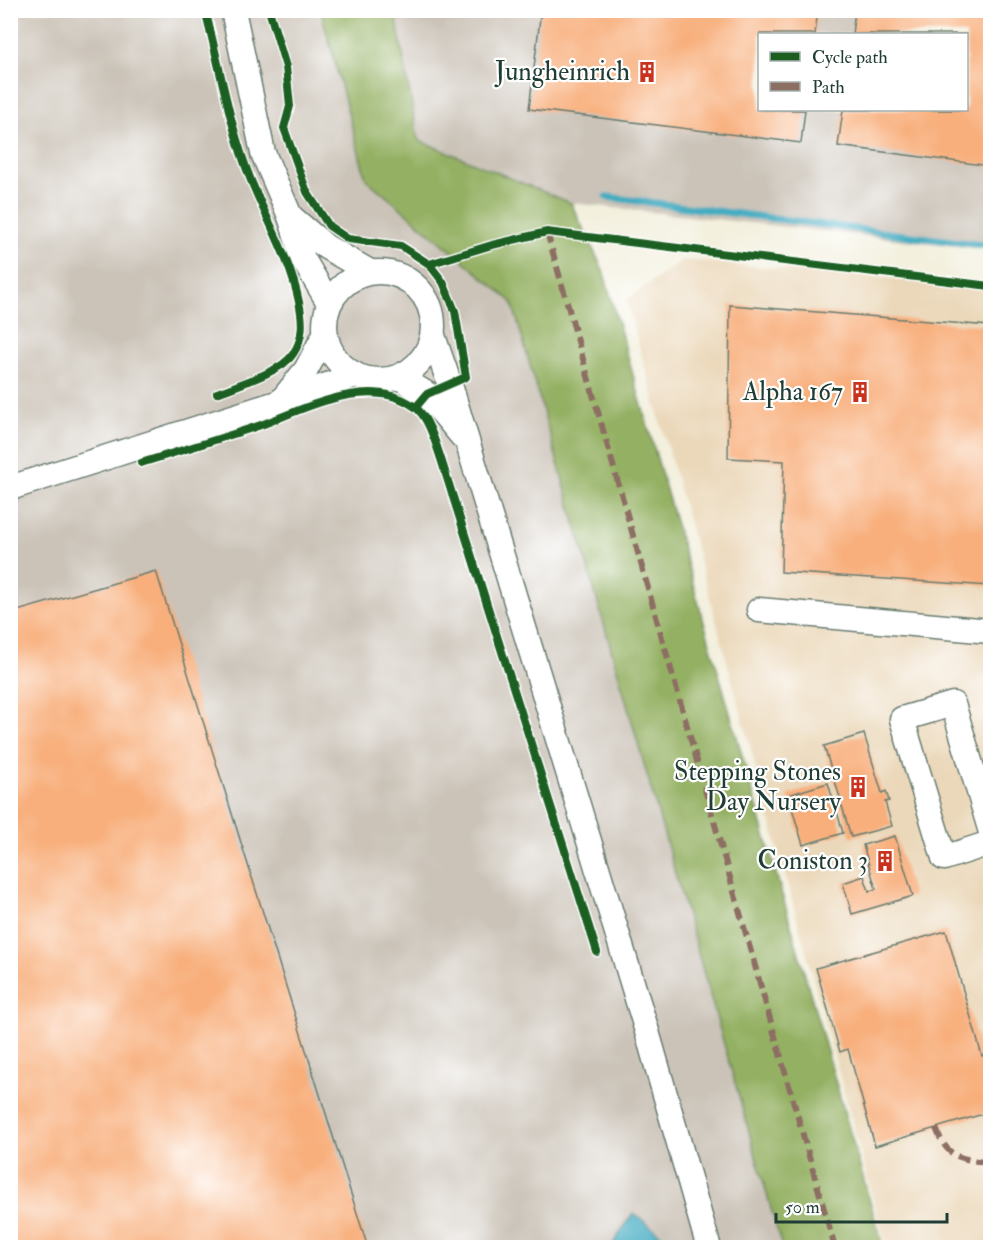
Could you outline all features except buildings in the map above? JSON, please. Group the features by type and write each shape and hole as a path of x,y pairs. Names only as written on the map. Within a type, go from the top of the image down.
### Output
{"street":[{"path":"233,10 262,153 290,216 303,259 329,303"},
{"path":"290,216 326,247 370,272"},
{"path":"433,336 427,353 415,368 399,377 382,381 363,378 340,365 330,351 325,334 325,316 329,303 339,288 353,278 370,272 388,272 404,277 418,288 428,302 433,319 433,336 450,385 613,926 646,1028 709,1248"},
{"path":"280,402 306,370 325,334"},
{"path":"10,488 280,402 355,375"},
{"path":"399,377 427,394 467,442"},
{"path":"759,610 990,631"},
{"path":"990,829 953,704 902,719 944,858 990,843"}],"shaded area":[{"path":"10,11 321,11 366,179 512,302 782,1247 11,1247"},
{"path":"395,11 990,11 990,250 571,203 418,140"},
{"path":"682,260 990,287 990,1247 886,1247 709,595 626,300"}],"green space":[{"path":"321,11 395,11 418,140 571,203 603,270 883,1247 782,1247 512,302 366,179"}],"water":[{"path":"633,1213 668,1240 669,1247 611,1247"}],"waterway":[{"path":"607,197 990,246"}],"marked path":[{"path":"547,232 835,1248"},
{"path":"936,1128 945,1146 956,1156 990,1163"}],"cycle path":[{"path":"205,10 236,137 250,178 290,270 302,322 297,348 287,361 269,372 217,393"},
{"path":"269,10 286,67 290,106 284,128 307,192 329,226 348,239 401,246 429,264 443,282 455,311 466,377 427,394 416,407"},
{"path":"429,264 492,245 547,232 990,286"},
{"path":"141,463 258,426 315,404 357,394 377,393 397,397 420,411 428,423 439,453 597,952"}],"place":[{"name":"Jungheinrich","path":"647,72"},
{"name":"Alpha 167","path":"860,392"},
{"name":"Stepping Stones Day Nursery","path":"858,787"},
{"name":"Coniston 3","path":"885,861"}]}
